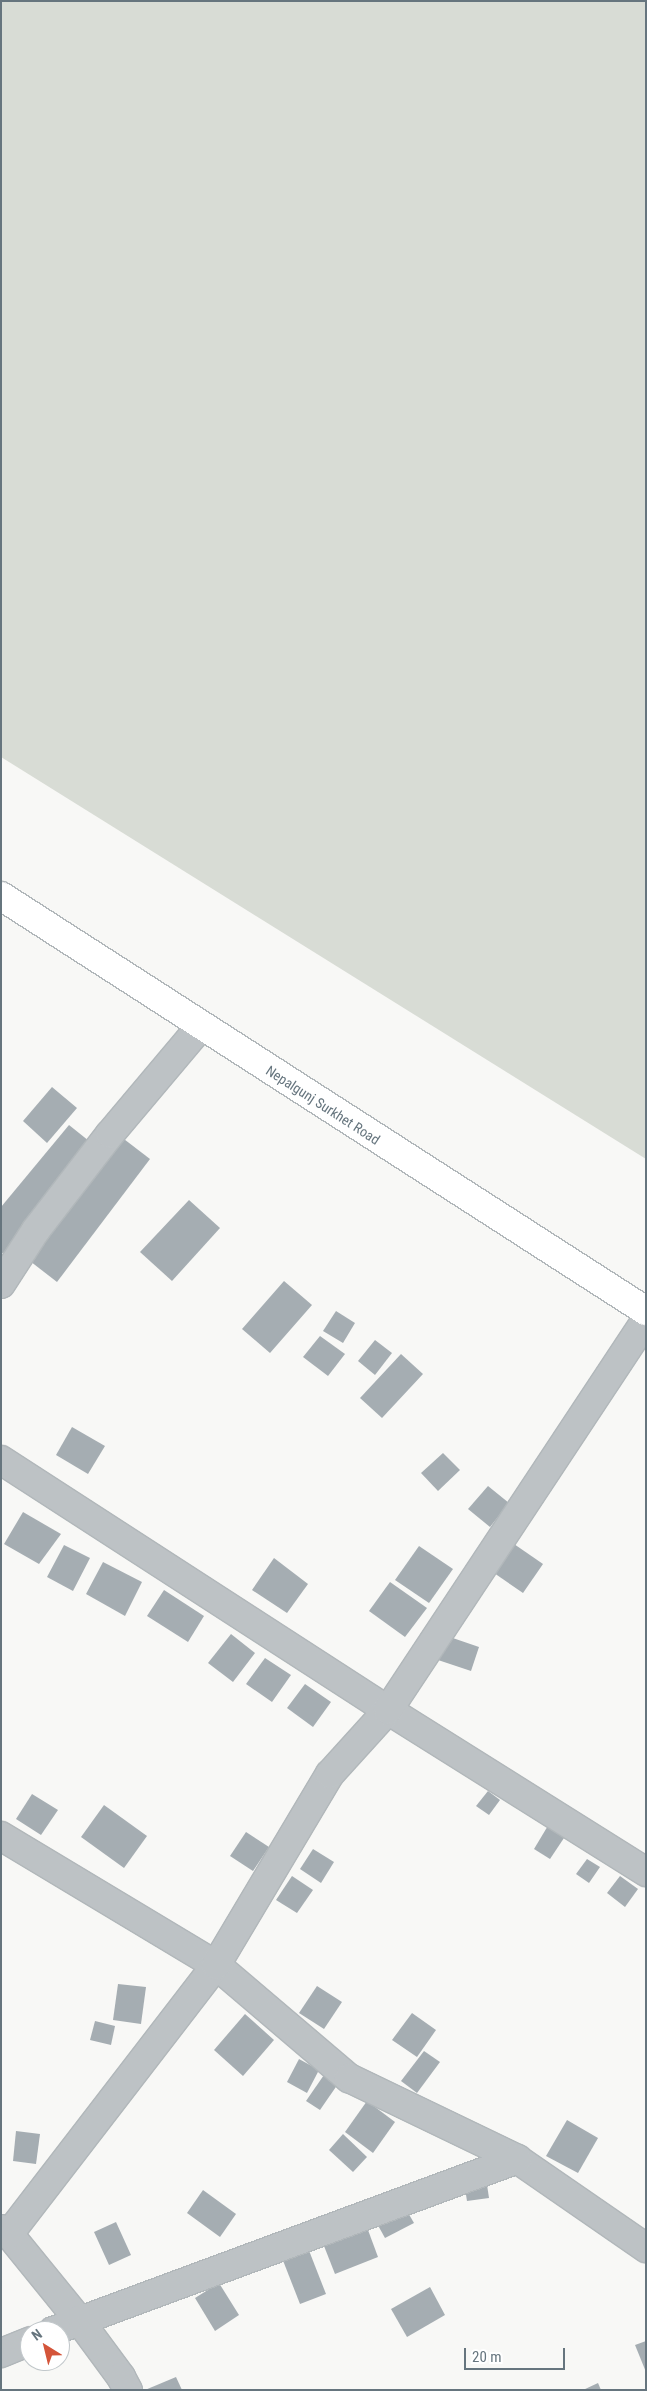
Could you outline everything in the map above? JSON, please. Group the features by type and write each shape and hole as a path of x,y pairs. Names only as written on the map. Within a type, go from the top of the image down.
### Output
{"main road":[{"name":"Nepalgunj Surkhet Road","path":"1,896 646,1311"}],"street":[{"path":"1,1284 41,1222 110,1134 201,1026"},
{"path":"128,2390 121,2377 79,2320 5,2231 216,1965 330,1774 388,1710 646,1320"},
{"path":"1,1460 388,1710 646,1872"},
{"path":"1,1836 216,1965 349,2078 517,2159 646,2248"},
{"path":"70,2324 517,2159"},
{"path":"1,2353 20,2345"}],"shaded area":[{"path":"1,1 646,1 646,1159 1,757"}],"building":[{"path":"52,1087 77,1108 47,1143 23,1121"},
{"path":"69,1125 94,1145 5,1255 1,1252 1,1207"},
{"path":"120,1136 150,1159 57,1282 26,1258"},
{"path":"189,1200 220,1228 172,1281 140,1252"},
{"path":"284,1281 312,1305 270,1353 242,1329"},
{"path":"336,1311 355,1323 343,1343 323,1331"},
{"path":"320,1336 345,1354 328,1376 303,1357"},
{"path":"375,1340 392,1353 375,1375 358,1361"},
{"path":"401,1354 423,1374 382,1418 360,1398"},
{"path":"72,1427 105,1446 88,1474 56,1455"},
{"path":"443,1453 460,1470 438,1491 421,1473"},
{"path":"488,1486 509,1503 490,1527 468,1509"},
{"path":"23,1512 61,1534 39,1564 4,1544"},
{"path":"514,1544 543,1564 523,1593 494,1573"},
{"path":"64,1545 90,1558 73,1591 47,1577"},
{"path":"419,1546 453,1569 429,1603 395,1580"},
{"path":"274,1558 308,1584 287,1613 252,1590"},
{"path":"103,1562 142,1582 125,1616 86,1594"},
{"path":"390,1582 427,1608 405,1637 369,1611"},
{"path":"164,1590 204,1616 188,1642 147,1616"},
{"path":"231,1634 255,1653 233,1682 208,1663"},
{"path":"444,1635 479,1647 471,1671 435,1659"},
{"path":"265,1658 291,1675 272,1702 246,1684"},
{"path":"305,1684 331,1702 313,1727 287,1708"},
{"path":"488,1791 500,1800 489,1815 476,1806"},
{"path":"32,1794 58,1810 41,1835 16,1819"},
{"path":"104,1805 147,1836 124,1868 81,1837"},
{"path":"549,1824 566,1835 550,1859 534,1849"},
{"path":"246,1832 269,1847 253,1871 230,1856"},
{"path":"313,1849 334,1862 321,1883 300,1869"},
{"path":"587,1859 600,1867 589,1883 576,1874"},
{"path":"292,1876 313,1890 297,1913 276,1900"},
{"path":"620,1876 638,1889 625,1907 607,1893"},
{"path":"118,1984 146,1987 141,2024 113,2020"},
{"path":"317,1986 342,2002 324,2029 299,2013"},
{"path":"412,2013 436,2030 417,2057 392,2040"},
{"path":"245,2014 274,2040 243,2076 214,2050"},
{"path":"95,2021 115,2026 111,2045 90,2040"},
{"path":"424,2051 440,2062 417,2093 401,2081"},
{"path":"299,2059 319,2070 307,2093 287,2082"},
{"path":"326,2072 340,2081 320,2110 306,2101"},
{"path":"367,2101 395,2122 373,2153 345,2132"},
{"path":"567,2120 598,2138 578,2173 546,2156"},
{"path":"16,2131 40,2134 36,2164 13,2161"},
{"path":"343,2134 367,2157 353,2172 329,2150"},
{"path":"486,2178 489,2198 467,2201 464,2182"},
{"path":"203,2190 236,2214 220,2237 187,2213"},
{"path":"403,2204 414,2223 385,2238 375,2220"},
{"path":"116,2222 131,2255 109,2265 94,2232"},
{"path":"368,2230 378,2257 335,2274 324,2246"},
{"path":"308,2248 326,2294 300,2304 282,2258"},
{"path":"219,2283 239,2315 215,2331 195,2298"},
{"path":"430,2287 445,2315 407,2337 391,2309"},
{"path":"646,2341 646,2372 635,2345"},
{"path":"176,2377 182,2390 145,2390"},
{"path":"598,2383 601,2390 583,2390"}]}
